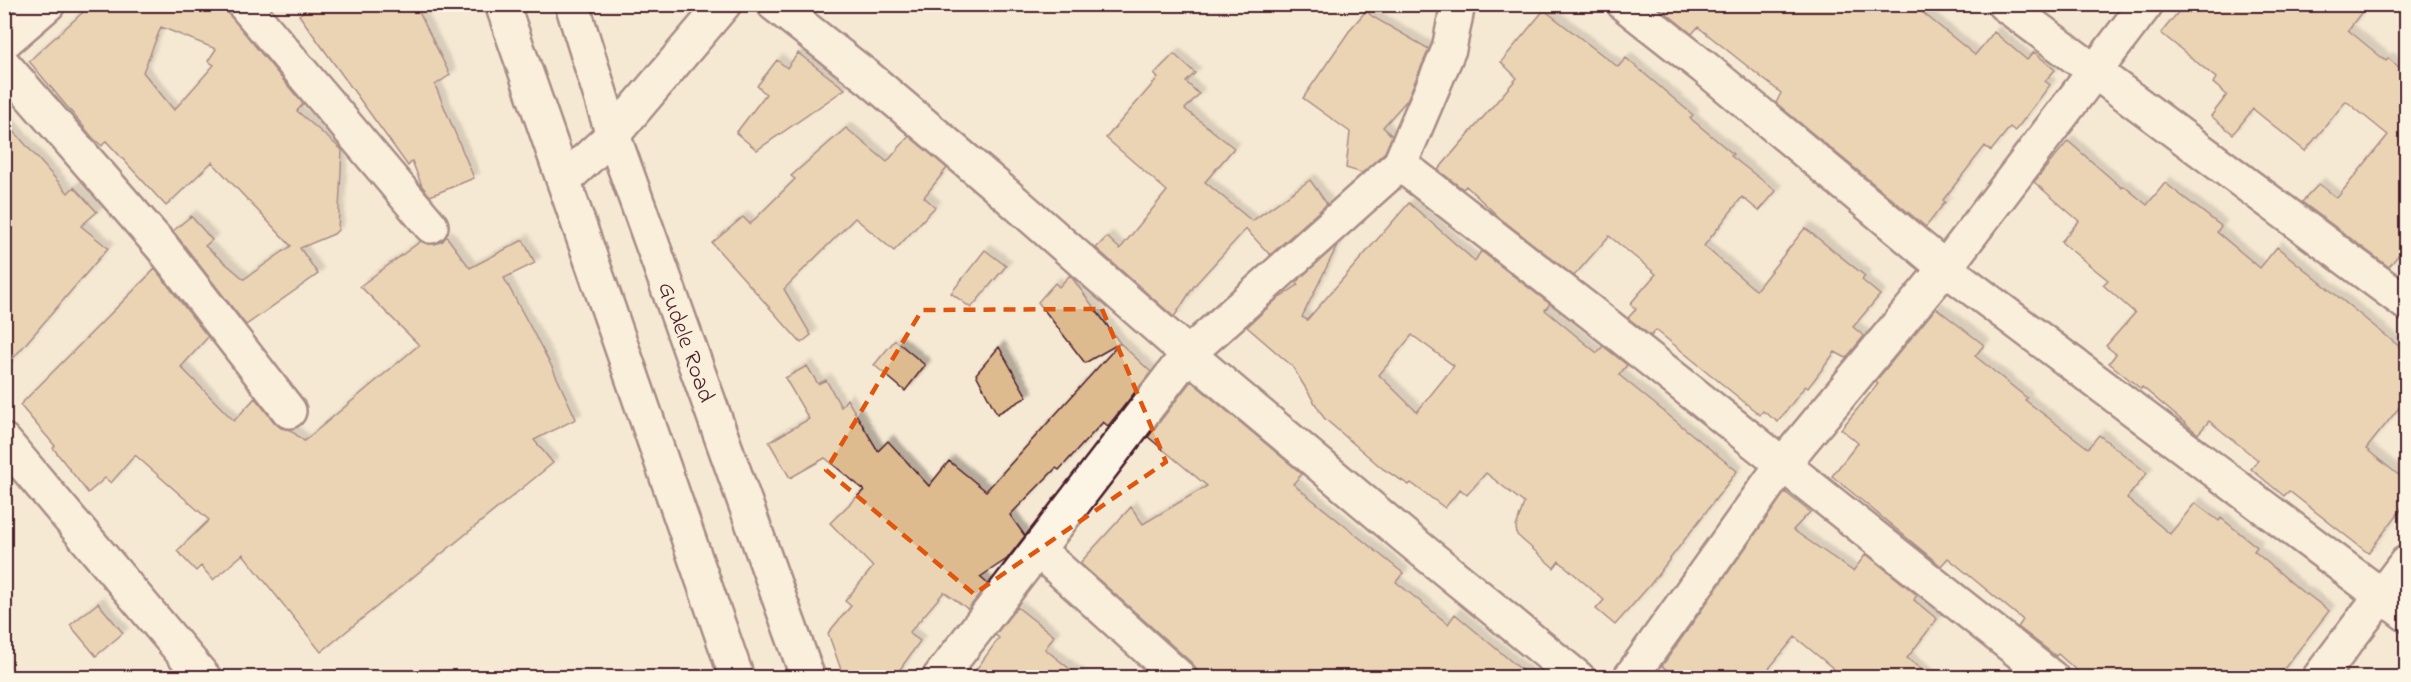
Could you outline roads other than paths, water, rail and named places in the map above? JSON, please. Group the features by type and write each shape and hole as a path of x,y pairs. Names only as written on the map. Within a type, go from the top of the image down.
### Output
{"main road":[{"path":"4,42 48,4"},
{"path":"244,4 431,226"},
{"path":"502,4 736,678"},
{"name":"Gudele Road","path":"572,4 613,135 808,678"},
{"path":"564,180 613,135 724,4"},
{"path":"774,4 887,94 1188,354 1578,678"},
{"path":"939,678 1188,354 1400,164 1449,49 1458,4"},
{"path":"1624,4 1704,67 1945,268 2394,605"},
{"path":"2004,4 2406,303"},
{"path":"1630,678 1782,465 1945,268 2146,4"},
{"path":"4,65 162,247 289,411"},
{"path":"1400,164 2052,678"},
{"path":"4,441 204,678"},
{"path":"1038,551 1180,678"},
{"path":"2319,678 2394,605 2406,563"}]}
